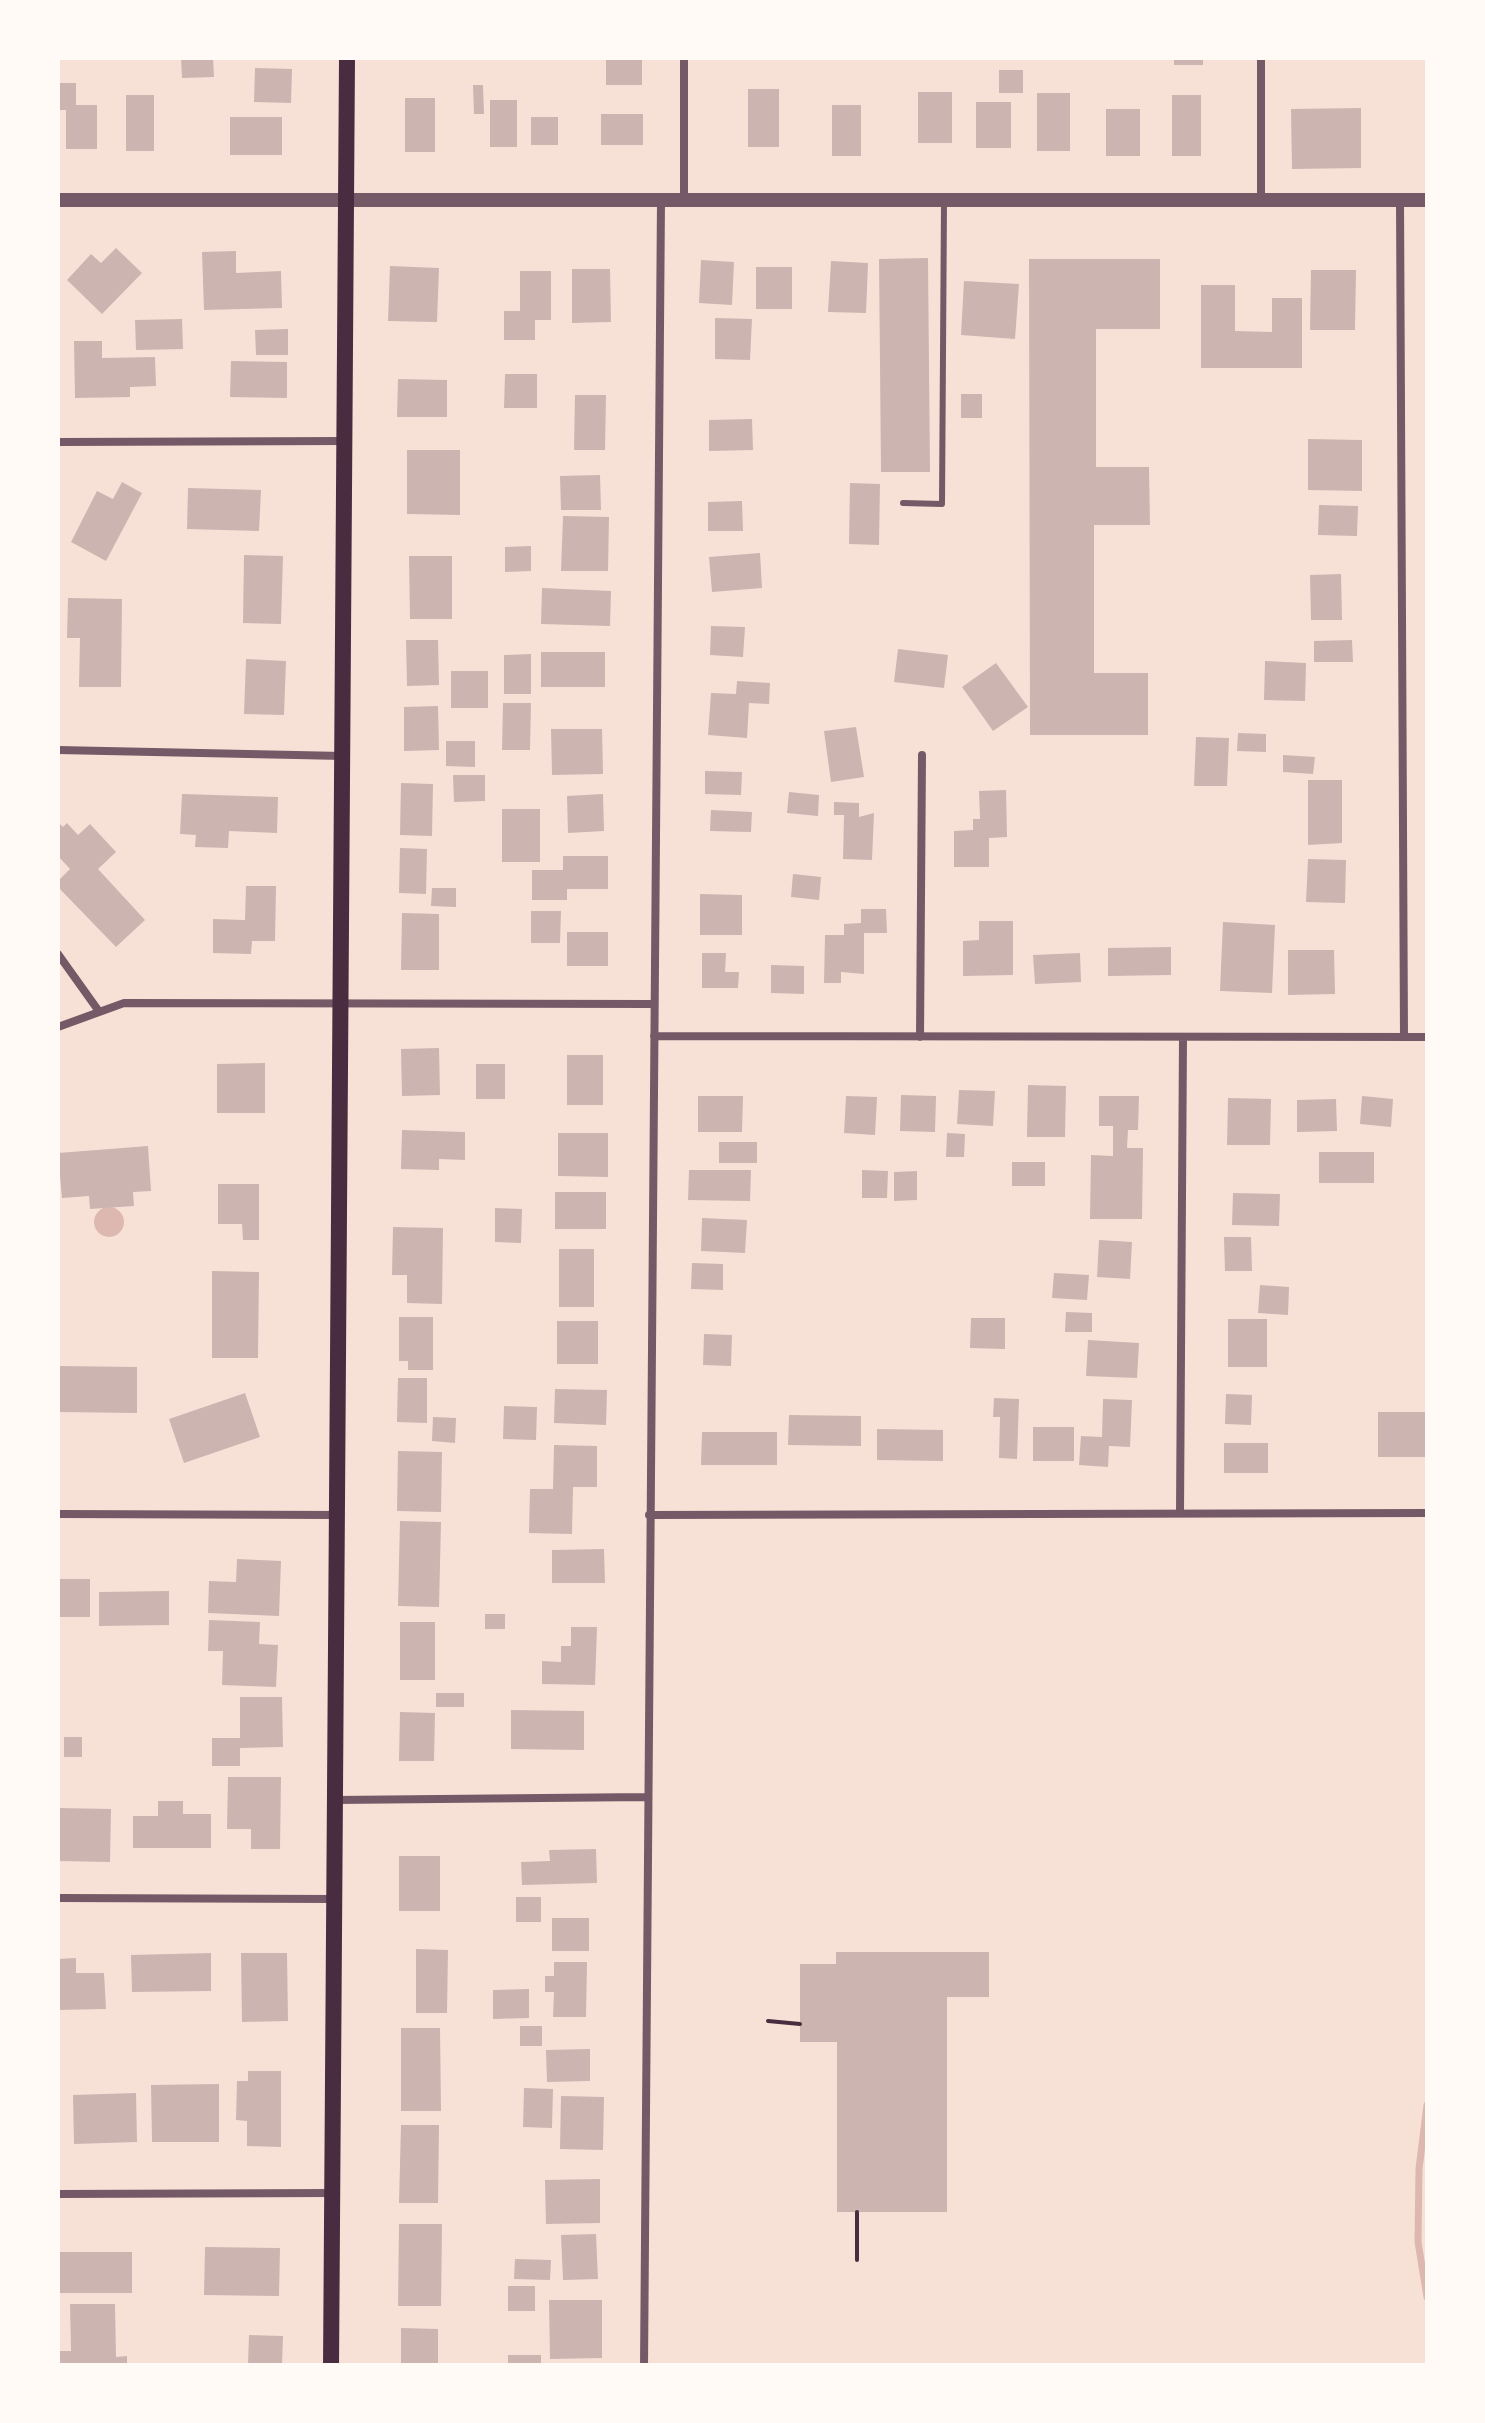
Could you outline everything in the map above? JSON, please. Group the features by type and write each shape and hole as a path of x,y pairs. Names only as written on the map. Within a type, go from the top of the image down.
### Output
{"main road":[{"path":"331,2365 347,58"}],"street":[{"path":"684,58 684,200"},
{"path":"1261,58 1261,200"},
{"path":"58,200 1427,200"},
{"path":"644,2365 661,200"},
{"path":"1400,200 1404,1037"},
{"path":"58,442 345,441"},
{"path":"58,750 343,756"},
{"path":"920,1037 922,755"},
{"path":"58,954 98,1010"},
{"path":"58,1027 124,1003 654,1004"},
{"path":"654,1036 1427,1037"},
{"path":"1180,1513 1183,1037"},
{"path":"649,1515 1427,1513"},
{"path":"58,1514 337,1515"},
{"path":"335,1800 647,1797"},
{"path":"58,1898 334,1899"},
{"path":"58,2194 333,2193"}],"lane":[{"path":"903,503 942,504 944,200"}],"path":[{"path":"768,2021 800,2024"},
{"path":"857,2212 857,2260"}],"shaded area":[{"path":"109,1207 115,1208 123,1216 123,1228 115,1236 109,1237 103,1236 95,1228 94,1222 95,1216 103,1208"}],"building":[{"path":"181,58 213,58 214,77 182,78"},
{"path":"1174,58 1203,58 1203,65 1174,65"},
{"path":"606,59 642,59 642,85 606,85"},
{"path":"255,68 292,69 291,103 254,102"},
{"path":"999,70 1023,70 1023,93 999,93"},
{"path":"58,83 76,83 76,105 97,105 97,149 66,149 66,110 58,110"},
{"path":"473,85 483,85 484,114 474,114"},
{"path":"748,89 779,89 779,147 748,147"},
{"path":"918,92 952,92 952,143 918,143"},
{"path":"1037,93 1070,93 1070,151 1037,151"},
{"path":"126,95 154,95 154,151 126,151"},
{"path":"1172,95 1201,95 1201,156 1172,156"},
{"path":"405,98 435,98 435,152 405,152"},
{"path":"490,100 517,100 517,147 490,147"},
{"path":"976,102 1011,102 1011,148 976,148"},
{"path":"832,105 861,105 861,156 832,156"},
{"path":"1361,108 1361,168 1292,169 1291,109"},
{"path":"1106,109 1140,109 1140,156 1106,156"},
{"path":"601,114 643,114 643,145 601,145"},
{"path":"230,117 282,117 282,155 230,155"},
{"path":"531,117 558,117 558,145 531,145"},
{"path":"116,248 142,273 102,314 67,280 91,254 101,263"},
{"path":"236,251 236,273 281,271 282,308 204,310 202,252"},
{"path":"928,258 930,472 881,472 879,259"},
{"path":"1029,259 1160,259 1160,329 1096,329 1096,467 1149,467 1150,525 1094,525 1094,673 1148,673 1148,735 1030,735"},
{"path":"701,260 734,262 732,305 699,303"},
{"path":"831,261 868,263 866,313 828,312"},
{"path":"390,266 439,268 437,322 388,321"},
{"path":"756,267 792,267 792,309 756,309"},
{"path":"572,269 610,269 611,322 572,323"},
{"path":"1311,270 1356,270 1355,330 1310,330"},
{"path":"520,271 551,271 551,320 535,320 535,340 504,340 504,311 520,311"},
{"path":"964,281 1019,284 1015,339 961,335"},
{"path":"1201,285 1235,285 1235,331 1272,332 1272,298 1302,298 1302,368 1201,368"},
{"path":"715,318 752,319 750,360 715,359"},
{"path":"182,319 183,349 136,350 135,320"},
{"path":"288,329 288,355 256,355 255,330"},
{"path":"74,341 102,341 102,358 155,357 156,386 130,387 130,397 75,398"},
{"path":"231,361 287,362 287,398 230,397"},
{"path":"505,374 537,374 537,408 504,408"},
{"path":"398,379 447,380 447,417 397,417"},
{"path":"961,394 982,394 982,418 961,418"},
{"path":"575,395 606,395 605,450 574,450"},
{"path":"752,419 753,450 709,451 709,420"},
{"path":"1308,439 1362,440 1362,491 1308,490"},
{"path":"407,450 460,450 460,515 407,514"},
{"path":"600,475 601,510 561,510 560,476"},
{"path":"122,482 142,493 106,561 71,542 97,491 113,499"},
{"path":"850,483 880,484 879,545 849,544"},
{"path":"188,488 261,490 259,531 187,529"},
{"path":"742,501 743,531 708,531 708,502"},
{"path":"1319,505 1358,506 1357,536 1318,535"},
{"path":"563,516 609,517 608,571 561,571"},
{"path":"531,546 531,571 505,572 505,547"},
{"path":"760,553 762,588 712,592 709,557"},
{"path":"244,555 283,556 281,624 243,623"},
{"path":"409,556 452,556 452,619 410,619"},
{"path":"1341,574 1342,620 1311,620 1310,575"},
{"path":"542,588 611,591 610,626 541,624"},
{"path":"68,598 122,599 121,687 79,687 80,638 67,638"},
{"path":"711,626 745,627 743,657 710,655"},
{"path":"406,640 438,640 439,685 407,686"},
{"path":"1352,640 1353,662 1314,662 1314,641"},
{"path":"898,649 948,655 944,688 894,682"},
{"path":"541,652 605,652 605,687 541,687"},
{"path":"531,654 531,694 504,694 504,655"},
{"path":"246,659 286,661 284,715 244,714"},
{"path":"1265,661 1306,663 1305,701 1264,700"},
{"path":"996,663 1028,707 993,731 962,687"},
{"path":"451,671 488,671 488,708 451,708"},
{"path":"737,681 770,683 769,704 749,703 747,738 708,735 711,693 736,694"},
{"path":"503,703 531,703 530,750 502,750"},
{"path":"438,706 439,750 404,751 404,707"},
{"path":"856,727 864,777 831,782 824,731"},
{"path":"551,729 602,729 603,774 552,775"},
{"path":"1238,733 1266,734 1266,752 1237,751"},
{"path":"1196,737 1229,738 1227,786 1194,786"},
{"path":"446,741 475,741 475,767 446,766"},
{"path":"1283,755 1315,757 1313,774 1283,772"},
{"path":"705,771 742,772 741,795 705,794"},
{"path":"453,775 485,775 485,801 454,802"},
{"path":"1308,780 1342,780 1342,843 1308,845"},
{"path":"401,783 433,784 432,836 400,835"},
{"path":"1006,790 1007,837 989,838 989,867 954,867 954,831 973,830 973,819 980,819 979,791"},
{"path":"789,792 819,795 818,816 787,813"},
{"path":"182,794 278,797 277,833 229,831 228,848 195,847 196,835 180,834"},
{"path":"603,794 604,831 568,833 567,796"},
{"path":"834,802 859,803 859,817 874,813 872,860 843,859 844,815 834,815"},
{"path":"502,809 540,809 540,862 502,862"},
{"path":"711,810 752,812 751,832 710,831"},
{"path":"58,822 63,827 67,823 78,835 90,824 116,852 98,869 145,920 116,947 58,887 58,881 70,869 58,856"},
{"path":"400,848 427,849 426,894 399,893"},
{"path":"563,856 608,856 608,889 567,889 567,900 532,900 532,870 563,870"},
{"path":"1308,859 1346,860 1345,903 1306,902"},
{"path":"793,874 821,877 819,900 791,897"},
{"path":"246,886 276,886 275,941 252,941 251,954 213,953 213,919 245,920"},
{"path":"432,888 456,888 456,907 431,906"},
{"path":"700,894 742,895 742,935 700,935"},
{"path":"861,909 886,909 887,933 864,933 864,974 841,972 841,983 824,983 825,935 844,935 844,924 861,923"},
{"path":"531,911 561,911 560,943 531,943"},
{"path":"402,913 439,914 439,970 401,970"},
{"path":"979,921 1013,921 1013,975 963,976 963,941 979,940"},
{"path":"1223,922 1275,925 1272,993 1220,991"},
{"path":"567,932 608,932 608,966 567,966"},
{"path":"1171,947 1171,975 1108,976 1108,948"},
{"path":"1288,950 1334,950 1335,994 1288,995"},
{"path":"702,953 726,953 725,972 739,972 738,988 702,988"},
{"path":"1080,953 1081,982 1035,984 1033,955"},
{"path":"771,965 804,966 804,994 771,993"},
{"path":"439,1048 440,1095 402,1096 401,1049"},
{"path":"567,1055 603,1055 603,1105 567,1105"},
{"path":"265,1063 265,1113 217,1113 217,1064"},
{"path":"476,1064 505,1064 505,1099 476,1099"},
{"path":"1028,1085 1066,1086 1065,1137 1027,1137"},
{"path":"959,1090 995,1091 993,1126 957,1124"},
{"path":"901,1095 936,1096 935,1132 900,1131"},
{"path":"698,1096 743,1096 742,1132 698,1132"},
{"path":"846,1096 877,1097 875,1135 844,1133"},
{"path":"1099,1096 1139,1096 1138,1130 1128,1130 1127,1148 1143,1148 1142,1219 1090,1219 1091,1155 1113,1156 1113,1126 1099,1126"},
{"path":"1362,1096 1393,1099 1391,1127 1360,1124"},
{"path":"1228,1098 1271,1099 1270,1145 1227,1145"},
{"path":"1336,1099 1337,1131 1297,1132 1297,1100"},
{"path":"402,1130 465,1132 465,1160 439,1159 439,1170 401,1169"},
{"path":"558,1133 608,1133 608,1177 558,1176"},
{"path":"947,1133 965,1134 964,1157 946,1157"},
{"path":"719,1142 757,1142 757,1163 719,1163"},
{"path":"148,1146 151,1191 133,1192 134,1206 90,1209 89,1196 62,1198 58,1153"},
{"path":"1319,1152 1374,1152 1374,1183 1319,1183"},
{"path":"1012,1162 1045,1162 1045,1186 1012,1186"},
{"path":"689,1170 751,1170 750,1201 688,1200"},
{"path":"862,1170 888,1171 887,1198 862,1198"},
{"path":"917,1171 917,1200 894,1201 894,1172"},
{"path":"218,1184 259,1184 259,1240 243,1240 242,1224 218,1224"},
{"path":"555,1192 606,1192 606,1229 555,1229"},
{"path":"1233,1193 1280,1194 1279,1226 1232,1225"},
{"path":"495,1208 522,1209 521,1243 495,1242"},
{"path":"702,1218 747,1220 745,1253 701,1251"},
{"path":"393,1227 443,1228 442,1304 407,1303 407,1275 392,1275"},
{"path":"1224,1237 1251,1237 1252,1271 1225,1271"},
{"path":"1099,1240 1132,1242 1130,1279 1097,1277"},
{"path":"559,1249 594,1249 594,1307 559,1307"},
{"path":"692,1263 723,1264 723,1290 691,1289"},
{"path":"212,1271 259,1272 258,1358 212,1358"},
{"path":"1054,1273 1089,1275 1087,1300 1052,1298"},
{"path":"1260,1285 1289,1287 1288,1315 1258,1313"},
{"path":"1066,1312 1092,1313 1092,1332 1065,1332"},
{"path":"399,1317 433,1317 433,1370 408,1370 408,1361 399,1361"},
{"path":"971,1318 1005,1318 1005,1349 970,1348"},
{"path":"1228,1319 1267,1319 1267,1367 1228,1367"},
{"path":"557,1321 598,1321 598,1364 557,1364"},
{"path":"704,1334 732,1335 731,1366 703,1365"},
{"path":"1088,1340 1139,1343 1137,1378 1086,1376"},
{"path":"58,1366 137,1367 137,1413 58,1412"},
{"path":"398,1378 427,1378 427,1423 397,1422"},
{"path":"555,1389 607,1390 606,1425 554,1423"},
{"path":"245,1393 260,1437 184,1463 169,1419"},
{"path":"1226,1394 1252,1395 1251,1425 1225,1424"},
{"path":"994,1398 1019,1399 1017,1459 999,1458 1000,1417 993,1417"},
{"path":"1103,1399 1132,1400 1130,1447 1109,1446 1108,1467 1079,1465 1081,1436 1102,1437"},
{"path":"504,1406 537,1407 536,1440 503,1439"},
{"path":"1378,1412 1427,1412 1427,1457 1378,1457"},
{"path":"789,1415 861,1416 861,1446 788,1445"},
{"path":"433,1417 456,1418 455,1443 432,1441"},
{"path":"1033,1427 1074,1427 1074,1461 1033,1461"},
{"path":"877,1429 943,1430 943,1461 877,1460"},
{"path":"702,1432 777,1432 777,1465 701,1465"},
{"path":"1224,1443 1268,1443 1268,1473 1224,1473"},
{"path":"554,1445 597,1446 597,1487 573,1487 572,1534 529,1533 530,1489 553,1489"},
{"path":"398,1451 442,1452 441,1512 397,1511"},
{"path":"400,1521 441,1522 439,1607 398,1606"},
{"path":"604,1549 605,1583 552,1583 552,1550"},
{"path":"237,1559 281,1561 279,1616 208,1613 209,1581 236,1582"},
{"path":"58,1579 90,1579 90,1617 58,1617"},
{"path":"169,1591 169,1625 99,1626 99,1592"},
{"path":"485,1614 505,1614 505,1629 485,1629"},
{"path":"209,1620 260,1622 259,1644 278,1645 276,1687 222,1685 223,1651 208,1651"},
{"path":"400,1622 435,1622 435,1680 400,1680"},
{"path":"571,1627 597,1627 595,1685 542,1684 542,1661 561,1662 561,1646 571,1646"},
{"path":"436,1693 464,1693 464,1707 436,1707"},
{"path":"240,1697 282,1697 283,1747 240,1748 240,1766 212,1766 212,1738 240,1738"},
{"path":"511,1710 584,1711 584,1750 511,1749"},
{"path":"400,1712 435,1713 434,1761 399,1761"},
{"path":"64,1737 82,1737 82,1757 64,1757"},
{"path":"228,1777 281,1777 280,1849 251,1849 251,1829 227,1829"},
{"path":"158,1801 183,1801 183,1814 211,1814 211,1848 133,1848 133,1816 158,1816"},
{"path":"58,1808 111,1809 110,1862 58,1861"},
{"path":"596,1849 597,1883 522,1885 521,1862 550,1861 549,1850"},
{"path":"399,1856 440,1856 440,1911 399,1911"},
{"path":"516,1897 541,1897 541,1922 516,1922"},
{"path":"552,1918 589,1918 589,1951 552,1951"},
{"path":"416,1949 448,1950 447,2013 416,2013"},
{"path":"836,1952 989,1952 989,1997 947,1997 947,2212 837,2212 837,2042 800,2042 800,1964 836,1964"},
{"path":"211,1953 211,1991 132,1992 131,1955"},
{"path":"241,1953 287,1953 288,2021 242,2022"},
{"path":"76,1958 76,1973 104,1973 106,2009 58,2010 58,1959"},
{"path":"554,1962 587,1962 586,2017 553,2017 554,1992 545,1992 545,1976 554,1976"},
{"path":"529,1989 529,2018 493,2019 493,1990"},
{"path":"520,2026 542,2026 542,2046 520,2046"},
{"path":"401,2028 440,2028 441,2111 401,2111"},
{"path":"590,2049 590,2081 547,2082 546,2050"},
{"path":"248,2071 281,2071 281,2147 247,2146 247,2121 236,2120 237,2081 248,2081"},
{"path":"219,2084 219,2142 152,2142 151,2085"},
{"path":"524,2088 553,2089 552,2128 523,2127"},
{"path":"136,2093 137,2142 74,2144 73,2095"},
{"path":"561,2096 604,2097 603,2150 560,2149"},
{"path":"401,2125 439,2125 438,2203 399,2203"},
{"path":"600,2179 600,2223 546,2224 545,2180"},
{"path":"399,2224 442,2224 441,2306 398,2306"},
{"path":"596,2234 598,2279 563,2280 561,2235"},
{"path":"205,2247 280,2248 279,2296 204,2295"},
{"path":"58,2252 132,2252 132,2293 58,2293"},
{"path":"515,2259 551,2260 550,2280 514,2279"},
{"path":"508,2286 535,2286 535,2311 508,2311"},
{"path":"549,2300 602,2300 602,2358 550,2359"},
{"path":"70,2304 115,2304 116,2357 127,2356 127,2365 58,2365 58,2351 71,2351"},
{"path":"401,2328 438,2329 438,2365 401,2365"},
{"path":"249,2335 283,2336 282,2365 248,2365"},
{"path":"508,2355 541,2355 541,2365 508,2365"}],"waterway":[{"path":"1427,2105 1419,2169 1418,2242 1427,2297"}]}
